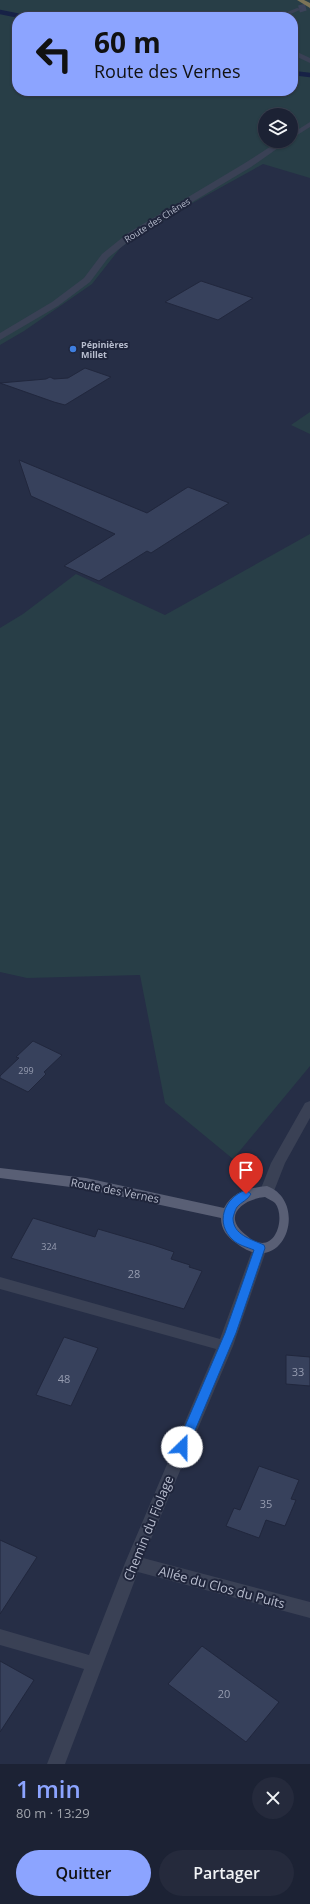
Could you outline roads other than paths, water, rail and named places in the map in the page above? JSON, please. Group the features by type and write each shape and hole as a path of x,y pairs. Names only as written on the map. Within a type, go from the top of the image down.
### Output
{"highway":[{"path":"300,0 310,6"}],"main road":[{"name":"Route des Vernes","path":"0,1173 23,1174 139,1195 228,1214"},
{"path":"299,1210 289,1198 279,1193 267,1191 246,1194 231,1206 228,1214 228,1223 232,1232 239,1239 260,1248 272,1248 283,1245 292,1240 299,1233"}],"street":[{"path":"291,12 299,9"},
{"path":"298,55 310,61"},
{"path":"298,132 310,124"},
{"name":"Route des Chênes","path":"0,337 55,304 87,280 105,256 131,234 248,165 274,148"},
{"path":"267,1191 278,1163 310,1106"},
{"name":"Chemin du Fiolage","path":"56,1764 133,1563 225,1346 260,1248"},
{"path":"0,1283 225,1346"},
{"name":"Allée du Clos du Puits","path":"133,1563 310,1610"},
{"path":"0,1638 94,1664"}],"waterway":[{"path":"0,12 12,14"},
{"path":"298,74 310,75"}],"tunnel":[{"path":"299,9 310,6"}],"place":[{"name":"Pépinières Millet","path":"73,349"}]}
